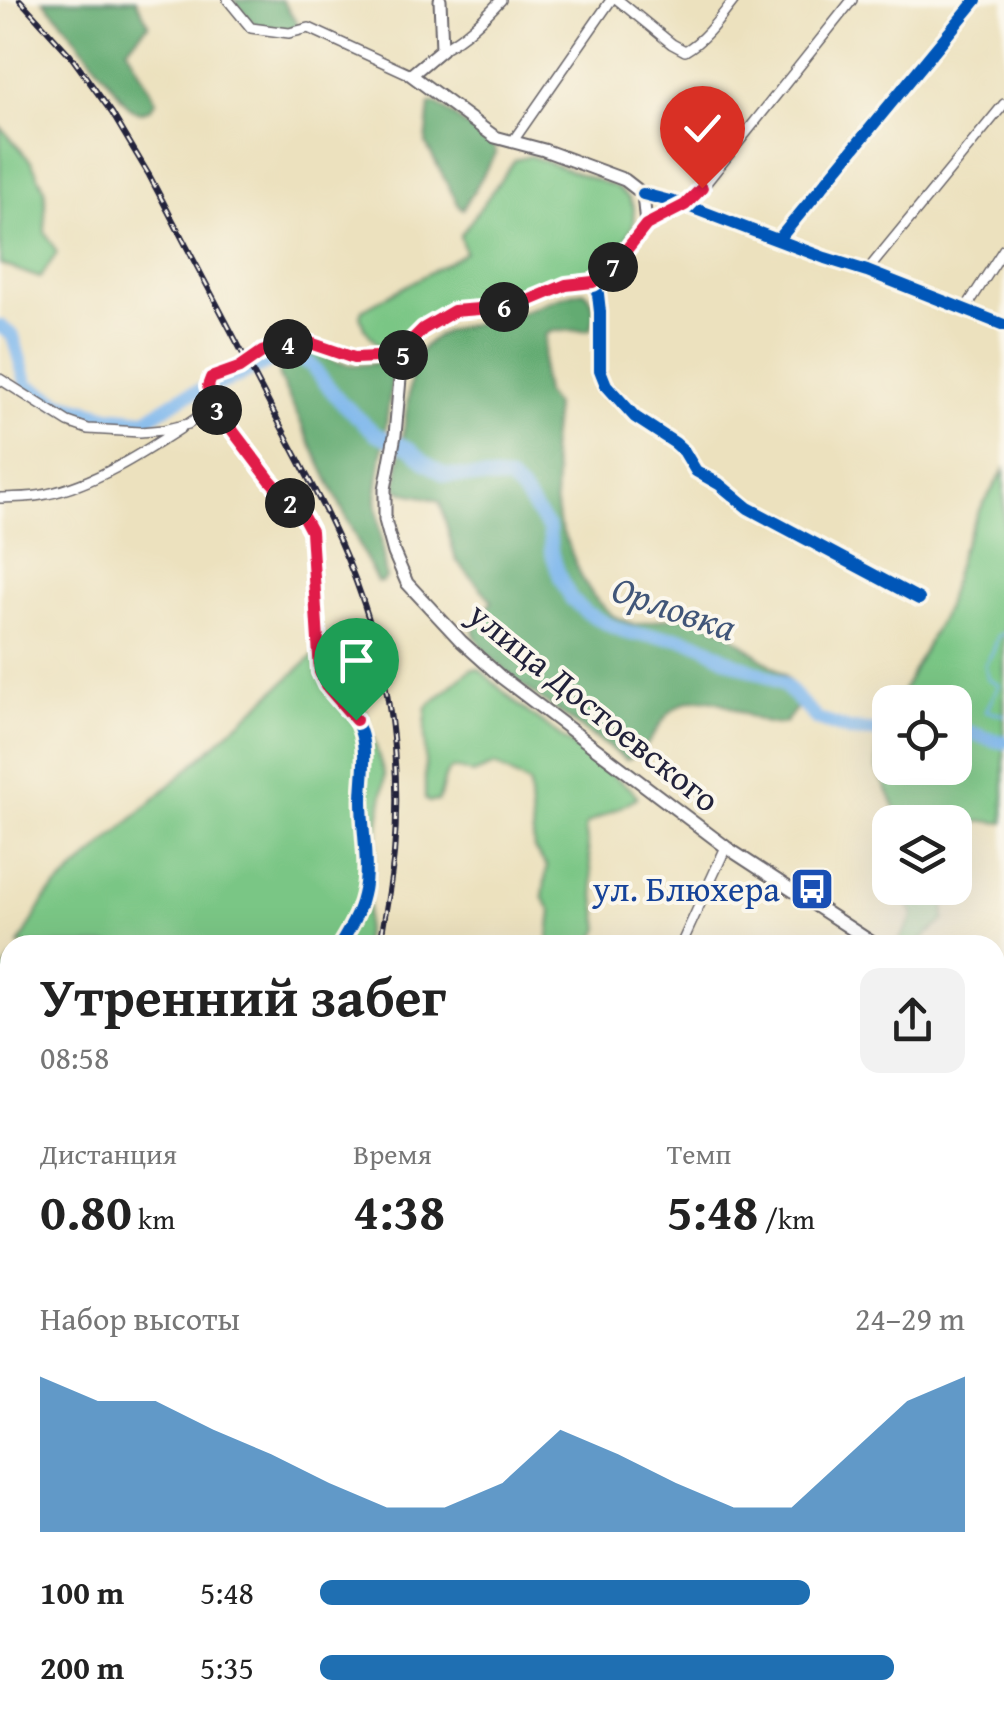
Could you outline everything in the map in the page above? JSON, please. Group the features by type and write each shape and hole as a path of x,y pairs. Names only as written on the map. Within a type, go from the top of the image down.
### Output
{"main road":[{"path":"402,356 423,329 454,311 516,306 566,285 593,282 612,268 646,225 643,194 625,180 544,150 495,137 411,75 442,49 440,0"},
{"name":"улица Достоевского","path":"402,356 396,435 384,490 385,520 407,583 501,677 726,846 861,935"}],"street":[{"path":"228,0 251,28 289,33 309,28 411,75"},
{"path":"442,49 476,27 501,0"},
{"path":"513,141 614,0 685,51 711,29 734,0"},
{"path":"646,225 685,205 702,188 852,0"},
{"path":"779,239 976,0"},
{"path":"868,271 1004,104"},
{"path":"643,194 685,205 868,271 1004,325"},
{"path":"964,310 1004,249"},
{"path":"593,282 600,312 600,370 606,385 635,417 675,443 696,471 748,508 919,599"},
{"path":"345,935 364,892 361,731 320,672 311,531 214,406 209,389 211,378 284,344 310,343 354,358 402,356"},
{"path":"0,379 68,422 88,429 140,432 188,424"},
{"path":"0,498 46,495 85,482 156,444 214,406"},
{"path":"686,935 726,846"}],"green space":[{"path":"43,0 136,0 149,24 127,48 156,101 151,108 141,112 129,107"},
{"path":"233,0 282,0 298,24 296,30 256,26"},
{"path":"436,103 494,147 496,153 463,209 426,144 430,104"},
{"path":"0,126 32,163 45,190 45,232 57,253 40,278 0,264"},
{"path":"530,156 616,187 629,198 634,208 633,225 626,240 590,270 511,299 453,306 426,320 399,348 382,350 364,328 362,310 465,253 460,236 515,160"},
{"path":"584,291 593,304 592,325 589,330 546,334 542,375 545,393 555,407 550,452 556,476 558,521 582,578 613,616 634,625 679,616 725,630 784,675 800,695 798,706 785,723 763,722 720,703 695,700 672,711 644,748 626,760 516,680 480,644 473,630 492,601 456,560 440,502 396,487 413,363 422,349 458,327 516,314"},
{"path":"304,348 337,362 367,364 392,360 394,365 376,499 386,578 382,582 377,582 279,377 280,361"},
{"path":"1004,470 1004,823 972,824 972,805 894,805 885,785 972,785 972,685 906,685 945,610 961,551"},
{"path":"341,631 385,777 364,935 25,935 47,896"},
{"path":"471,669 479,669 518,705 637,796 585,828 600,929 597,935 549,935 552,911 543,897 547,866 534,849 529,784 495,765 473,774 455,769 446,774 438,801 425,799 427,707"},
{"path":"908,905 944,905 945,920 927,935 903,935 912,919"}],"waterway":[{"name":"Орловка","path":"0,326 13,336 27,385 61,403 109,416 145,420 184,396 289,356 310,364 340,401 376,434 411,449 445,475 509,480 549,529 551,551 561,580 572,600 586,612 631,634 701,644 784,685 817,719 849,730 872,731"},
{"path":"1004,633 998,636 985,664 988,679 999,685 986,711 1004,715"},
{"name":"Орловка","path":"972,733 1004,742"}],"railway":[{"path":"20,0 70,55 112,113 149,175 315,491 355,578 382,666 395,758 394,854 382,935"}],"cycle path":[{"path":"779,239 976,0"},
{"path":"643,194 685,205 867,271 1004,325"},
{"path":"593,282 600,312 600,370 606,385 635,417 675,443 696,471 748,508 919,599"},
{"path":"214,406 311,531 320,672 357,722 364,756 365,884 345,935"}],"place":[{"name":"ул. Блюхера","path":"812,889"}],"route":[{"path":"356,720 320,672 311,531 214,406 208,386 211,378 239,368 262,352 298,343 310,343 354,358 402,356 423,329 454,311 516,306 566,285 593,282 612,268 646,225 685,205 702,188"}]}
